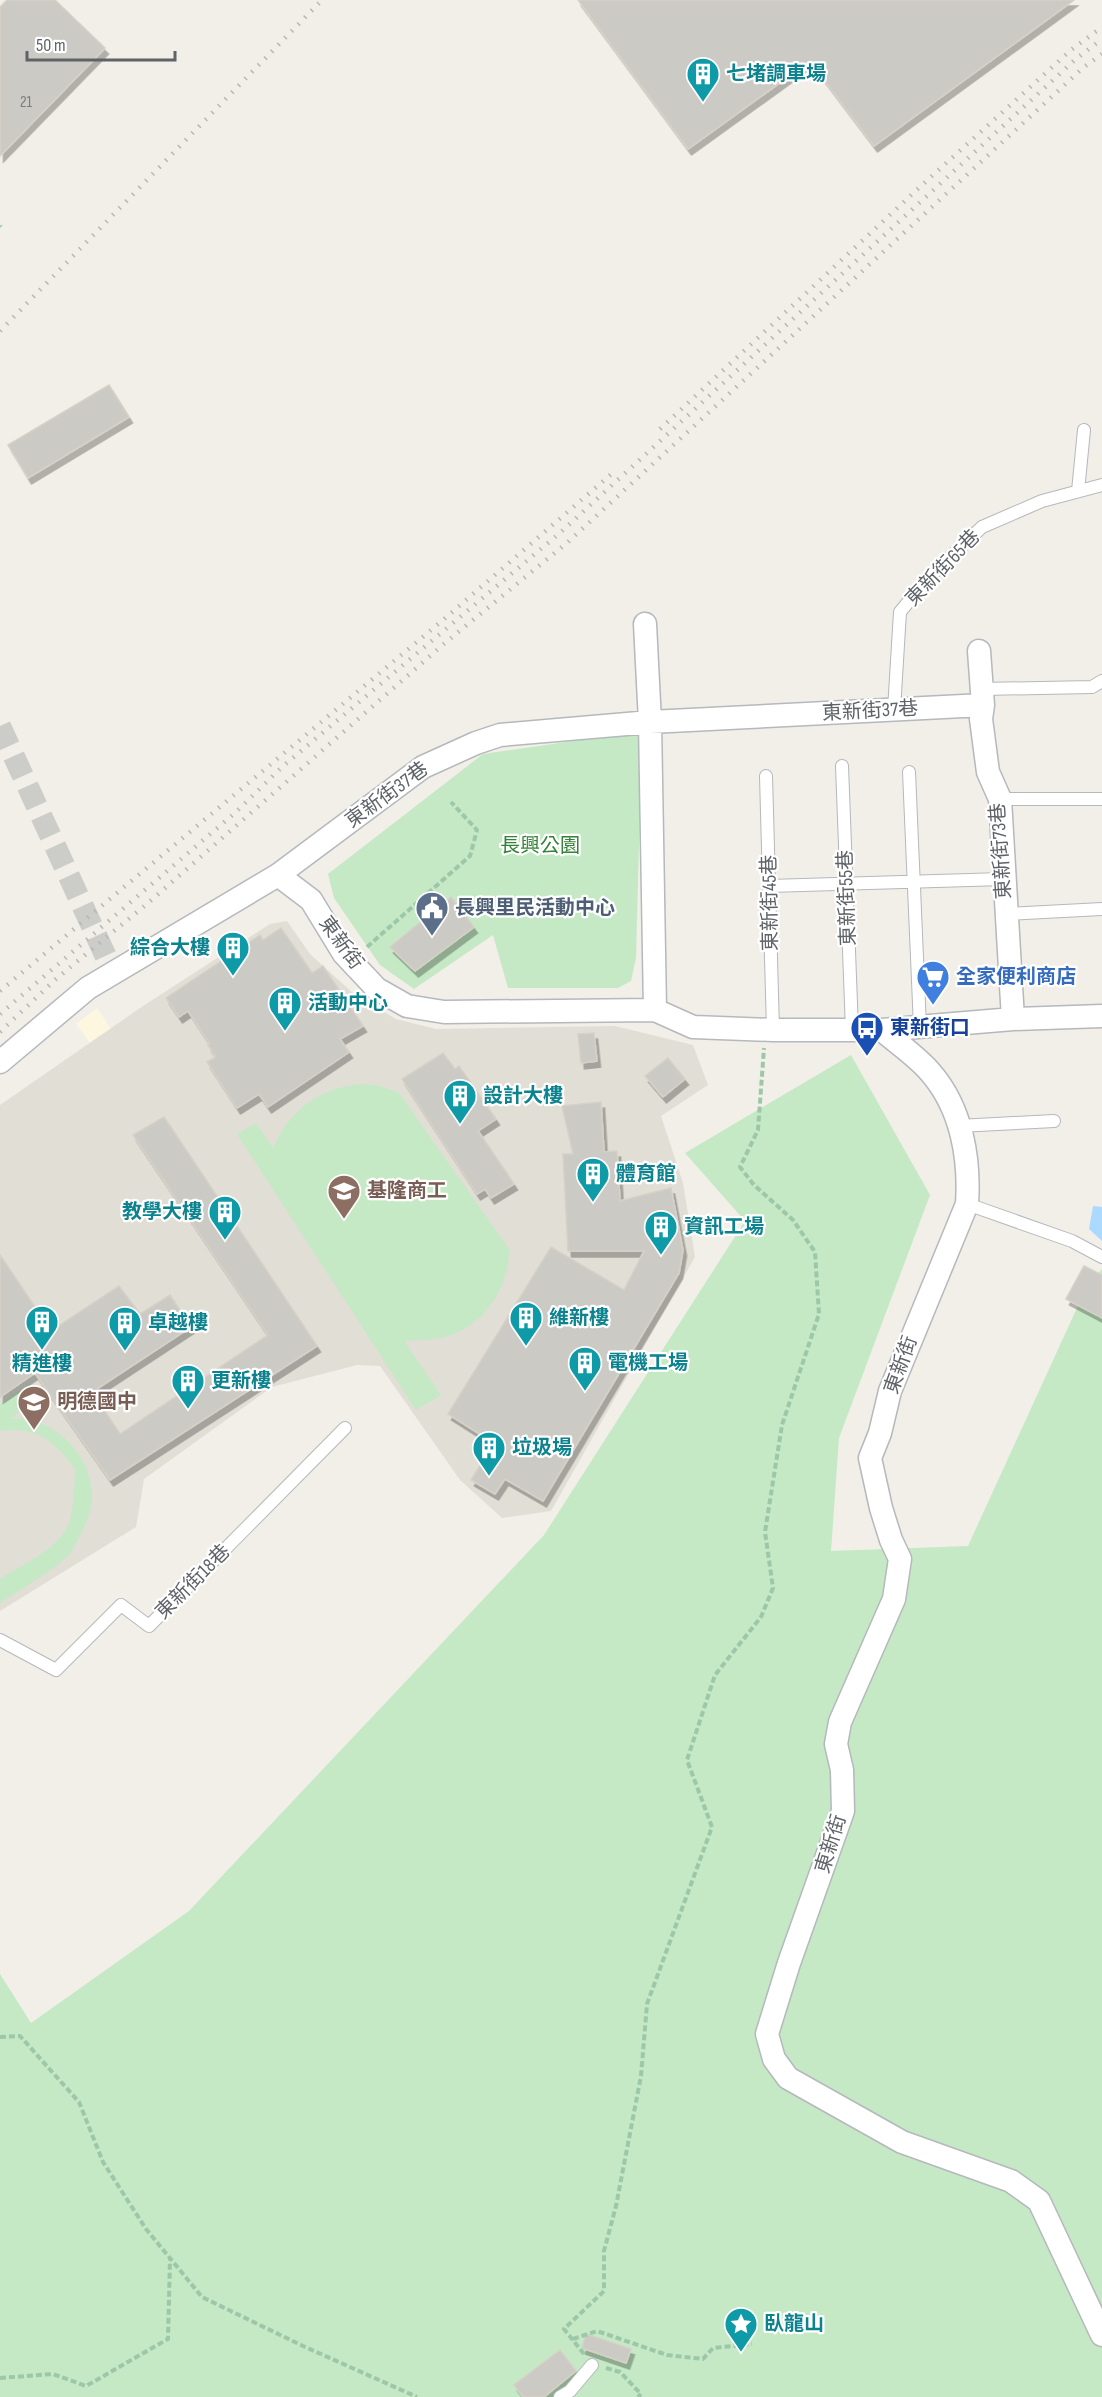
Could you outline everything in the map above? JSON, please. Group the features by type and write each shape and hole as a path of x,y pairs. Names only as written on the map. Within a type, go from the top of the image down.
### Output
{"street":[{"path":"645,624 650,722 655,1010"},
{"name":"東新街73巷","path":"978,651 982,697 981,719 988,772 1000,799 1002,879 1013,1019"},
{"name":"東新街37巷","path":"278,875 423,766 500,735 650,722 894,710 982,697"},
{"path":"0,1062 88,988 111,965 278,875"},
{"name":"東新街","path":"278,875 311,900 344,954 377,989 407,1006 444,1012 655,1010 693,1027 769,1030 882,1030 1013,1019 1102,1016"},
{"name":"東新街","path":"882,1030 931,1072 946,1094 963,1137 969,1175 967,1204 890,1390 880,1433 870,1458 881,1508 891,1540 900,1559 894,1599 840,1722 836,1744 842,1770 843,1812 789,1964 768,2034 774,2059 788,2078 902,2142 1011,2181 1040,2201 1102,2335"}],"lane":[{"path":"1078,491 1084,430"},
{"name":"東新街65巷","path":"894,710 900,612 928,578 982,527 1042,501 1102,485"},
{"path":"982,697 1092,687 1102,681"},
{"name":"東新街55巷","path":"842,766 852,1030"},
{"path":"909,772 920,1027"},
{"name":"東新街45巷","path":"766,776 769,1030"},
{"path":"1000,799 1102,799"},
{"path":"769,886 1002,879"},
{"path":"1005,914 1102,909"},
{"path":"958,1126 1054,1121"},
{"path":"967,1204 1072,1241 1102,1257"},
{"name":"東新街18巷","path":"0,1640 56,1670 121,1605 149,1626 345,1428"},
{"path":"560,2397 570,2391 592,2365"}],"path":[{"path":"367,946 470,856 477,830 451,802"},
{"path":"752,2344 713,2348 703,2359 692,2359 640,2348 597,2331 573,2339 564,2329 604,2291 604,2251 616,2206 641,2076 646,2004 712,1827 687,1760 715,1675 761,1617 773,1588 765,1532 782,1425 819,1314 815,1252 793,1220 754,1185 740,1167 758,1130 769,1030"},
{"path":"0,2037 20,2036 79,2102 103,2162 146,2229 202,2297 303,2346 417,2397"},
{"path":"0,2378 53,2374 86,2386 168,2339 170,2258"}],"shaded area":[{"name":"基隆商工","path":"287,921 310,954 354,994 396,1019 436,1029 615,1026 693,1045 708,1085 661,1116 683,1183 695,1257 551,1511 502,1518 460,1480 380,1366 357,1365 272,1387 144,1479 136,1527 0,1611 0,1105 143,1006 270,924"},
{"path":"97,1008 111,1029 90,1043 76,1024"}],"green space":[{"name":"長興公園","path":"642,731 636,958 631,981 618,988 508,988 493,935 414,989 380,965 334,898 328,874 483,754"},
{"path":"851,1055 930,1195 839,1438 831,1551 968,1546 1087,1286 1102,1269 1102,2397 0,2397 0,1974 31,2023 189,1911 544,1535 745,1221 685,1153"},
{"path":"363,1084 380,1086 399,1093 509,1249 505,1277 492,1303 482,1315 459,1332 445,1337 404,1341 441,1395 416,1410 237,1134 256,1123 273,1148 288,1122 309,1103 334,1090"},
{"path":"30,1383 40,1398 10,1419 26,1419 41,1423 67,1440 86,1467 92,1498 87,1520 70,1553 48,1572 0,1603 0,1579 57,1541 69,1523 72,1510 76,1471 61,1452 45,1438 35,1434 25,1431 0,1431 0,1404"}],"water":[{"path":"1093,1206 1102,1207 1102,1241 1089,1229"}],"building":[{"path":"7,0 55,0 105,48 0,156 0,7"},
{"name":"七堵調車場","path":"578,0 1074,0 874,146 810,61 688,149"},
{"path":"109,385 129,417 28,478 8,445"},
{"name":"長興里民活動中心","path":"451,897 474,927 415,971 390,947"},
{"name":"活動中心","path":"281,928 312,973 323,966 363,1026 340,1039 349,1052 268,1107 259,1094 237,1108 207,1062 216,1057 208,1045 210,1044 188,1011 179,1017 166,998 260,935 263,940"},
{"path":"594,1033 597,1061 581,1063 578,1034"},
{"name":"設計大樓","path":"443,1053 455,1069 459,1066 496,1119 478,1131 514,1184 491,1198 485,1189 477,1194 402,1079"},
{"path":"668,1058 685,1079 663,1097 645,1076"},
{"path":"601,1102 604,1152 617,1151 620,1201 671,1188 683,1250 679,1273 543,1501 505,1479 495,1494 471,1480 494,1443 448,1414 551,1247 624,1290 644,1251 568,1251 563,1154 573,1154 562,1106"},
{"path":"164,1117 317,1346 110,1480 35,1373 0,1397 0,1255 51,1331 119,1286 140,1314 170,1295 191,1327 92,1392 120,1434 268,1335 133,1135"},
{"path":"1084,1266 1102,1275 1102,1318 1066,1299"},
{"path":"586,2334 631,2349 626,2363 582,2348"},
{"path":"560,2350 576,2371 544,2397 523,2397 514,2385"}],"tunnel":[{"path":"0,726 107,959"}],"railway":[{"path":"0,331 322,0"},
{"path":"660,429 921,186 1071,50 1102,27"},
{"path":"0,1014 236,812 282,767 561,532 1077,58 1102,39"},
{"path":"0,1032 56,979 148,903 445,643 568,542 1084,67 1102,54"},
{"path":"0,991 443,620 616,470"}],"place":[{"name":"七堵調車場","path":"703,103"},
{"name":"長興里民活動中心","path":"432,937"},
{"name":"綜合大樓","path":"233,977"},
{"name":"全家便利商店","path":"933,1006"},
{"name":"活動中心","path":"285,1032"},
{"name":"東新街口","path":"867,1057"},
{"name":"設計大樓","path":"460,1125"},
{"name":"體育館","path":"593,1203"},
{"name":"基隆商工","path":"344,1220"},
{"name":"教學大樓","path":"225,1241"},
{"name":"資訊工場","path":"661,1256"},
{"name":"維新樓","path":"526,1347"},
{"name":"精進樓","path":"42,1351"},
{"name":"卓越樓","path":"125,1352"},
{"name":"電機工場","path":"585,1392"},
{"name":"更新樓","path":"188,1410"},
{"name":"明德國中","path":"34,1431"},
{"name":"垃圾場","path":"489,1477"},
{"name":"臥龍山","path":"741,2353"}]}
